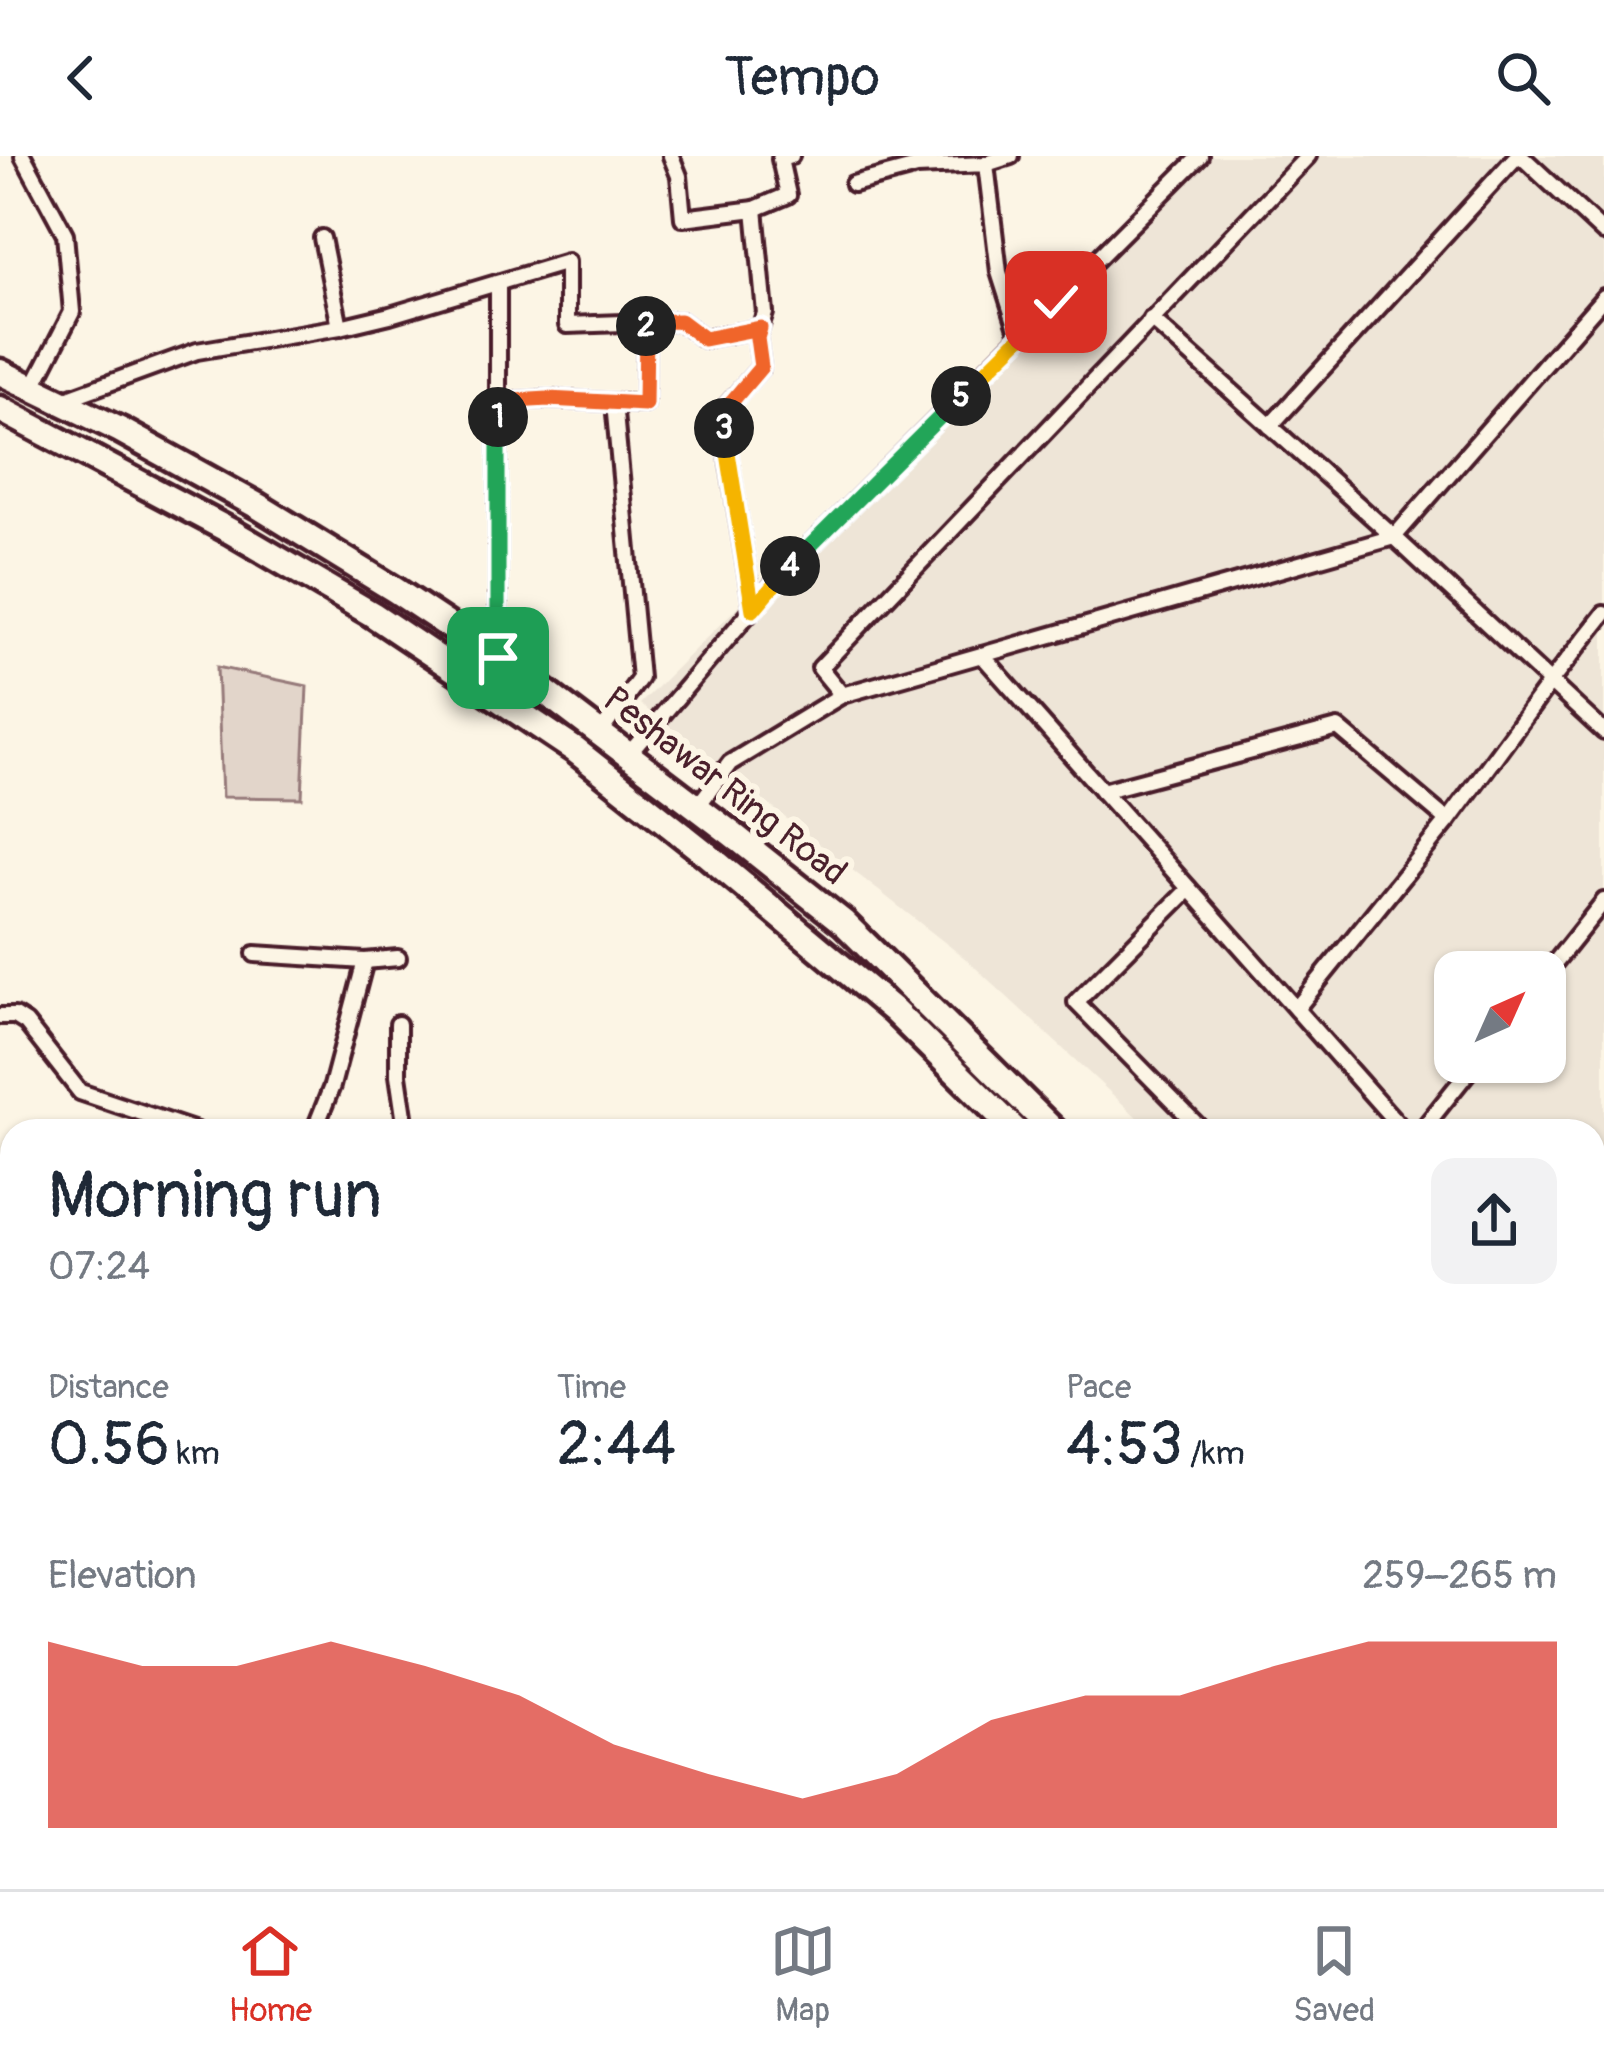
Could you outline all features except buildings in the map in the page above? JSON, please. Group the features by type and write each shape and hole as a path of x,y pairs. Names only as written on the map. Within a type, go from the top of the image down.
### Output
{"highway":[{"name":"Peshawar Ring Road","path":"0,371 258,506 498,658 844,923 1042,1119"},
{"name":"Peshawar Ring Road","path":"0,410 232,532 372,614 574,751 878,997 1004,1119"},
{"path":"1029,1107 1056,1119"}],"street":[{"path":"23,156 65,235 72,312 33,388"},
{"path":"671,156 679,176 683,218 754,209 788,195 780,158 791,156"},
{"path":"853,184 915,162 986,164 1011,156"},
{"path":"628,755 785,571 1200,156"},
{"path":"842,695 820,668 1308,156"},
{"path":"1270,426 1519,156 1604,233"},
{"path":"986,164 999,272 1020,338"},
{"path":"753,610 722,413 761,367 757,338 765,313 754,209"},
{"path":"322,238 340,327"},
{"path":"60,401 197,351 340,327 567,262 567,326 680,321 704,339 760,328"},
{"path":"498,283 498,658"},
{"path":"697,807 730,763 842,695 1394,537 1604,297"},
{"path":"1151,319 1604,732"},
{"path":"498,402 548,399 645,404 646,322"},
{"path":"600,734 640,678 614,403"},
{"path":"1296,1010 1604,614"},
{"path":"982,655 1393,1119"},
{"path":"1102,791 1338,728 1448,820"},
{"path":"1189,889 1076,1002 1191,1119"},
{"path":"1564,951 1604,901"},
{"path":"254,954 364,961 398,958"},
{"path":"319,1119 332,1086 364,961"},
{"path":"0,1016 15,1016 26,1023 80,1092 160,1119"},
{"path":"398,1024 404,1119"},
{"path":"1431,1119 1459,1083"}],"shaded area":[{"path":"1191,156 1604,156 1604,1119 1139,1119 966,959 640,704"},
{"path":"217,667 307,686 302,798 222,797"}],"route":[{"path":"498,658 498,402 548,399 645,404 646,322 680,321 704,339 760,328 761,367 722,413 753,610 785,571 1056,302"}]}
